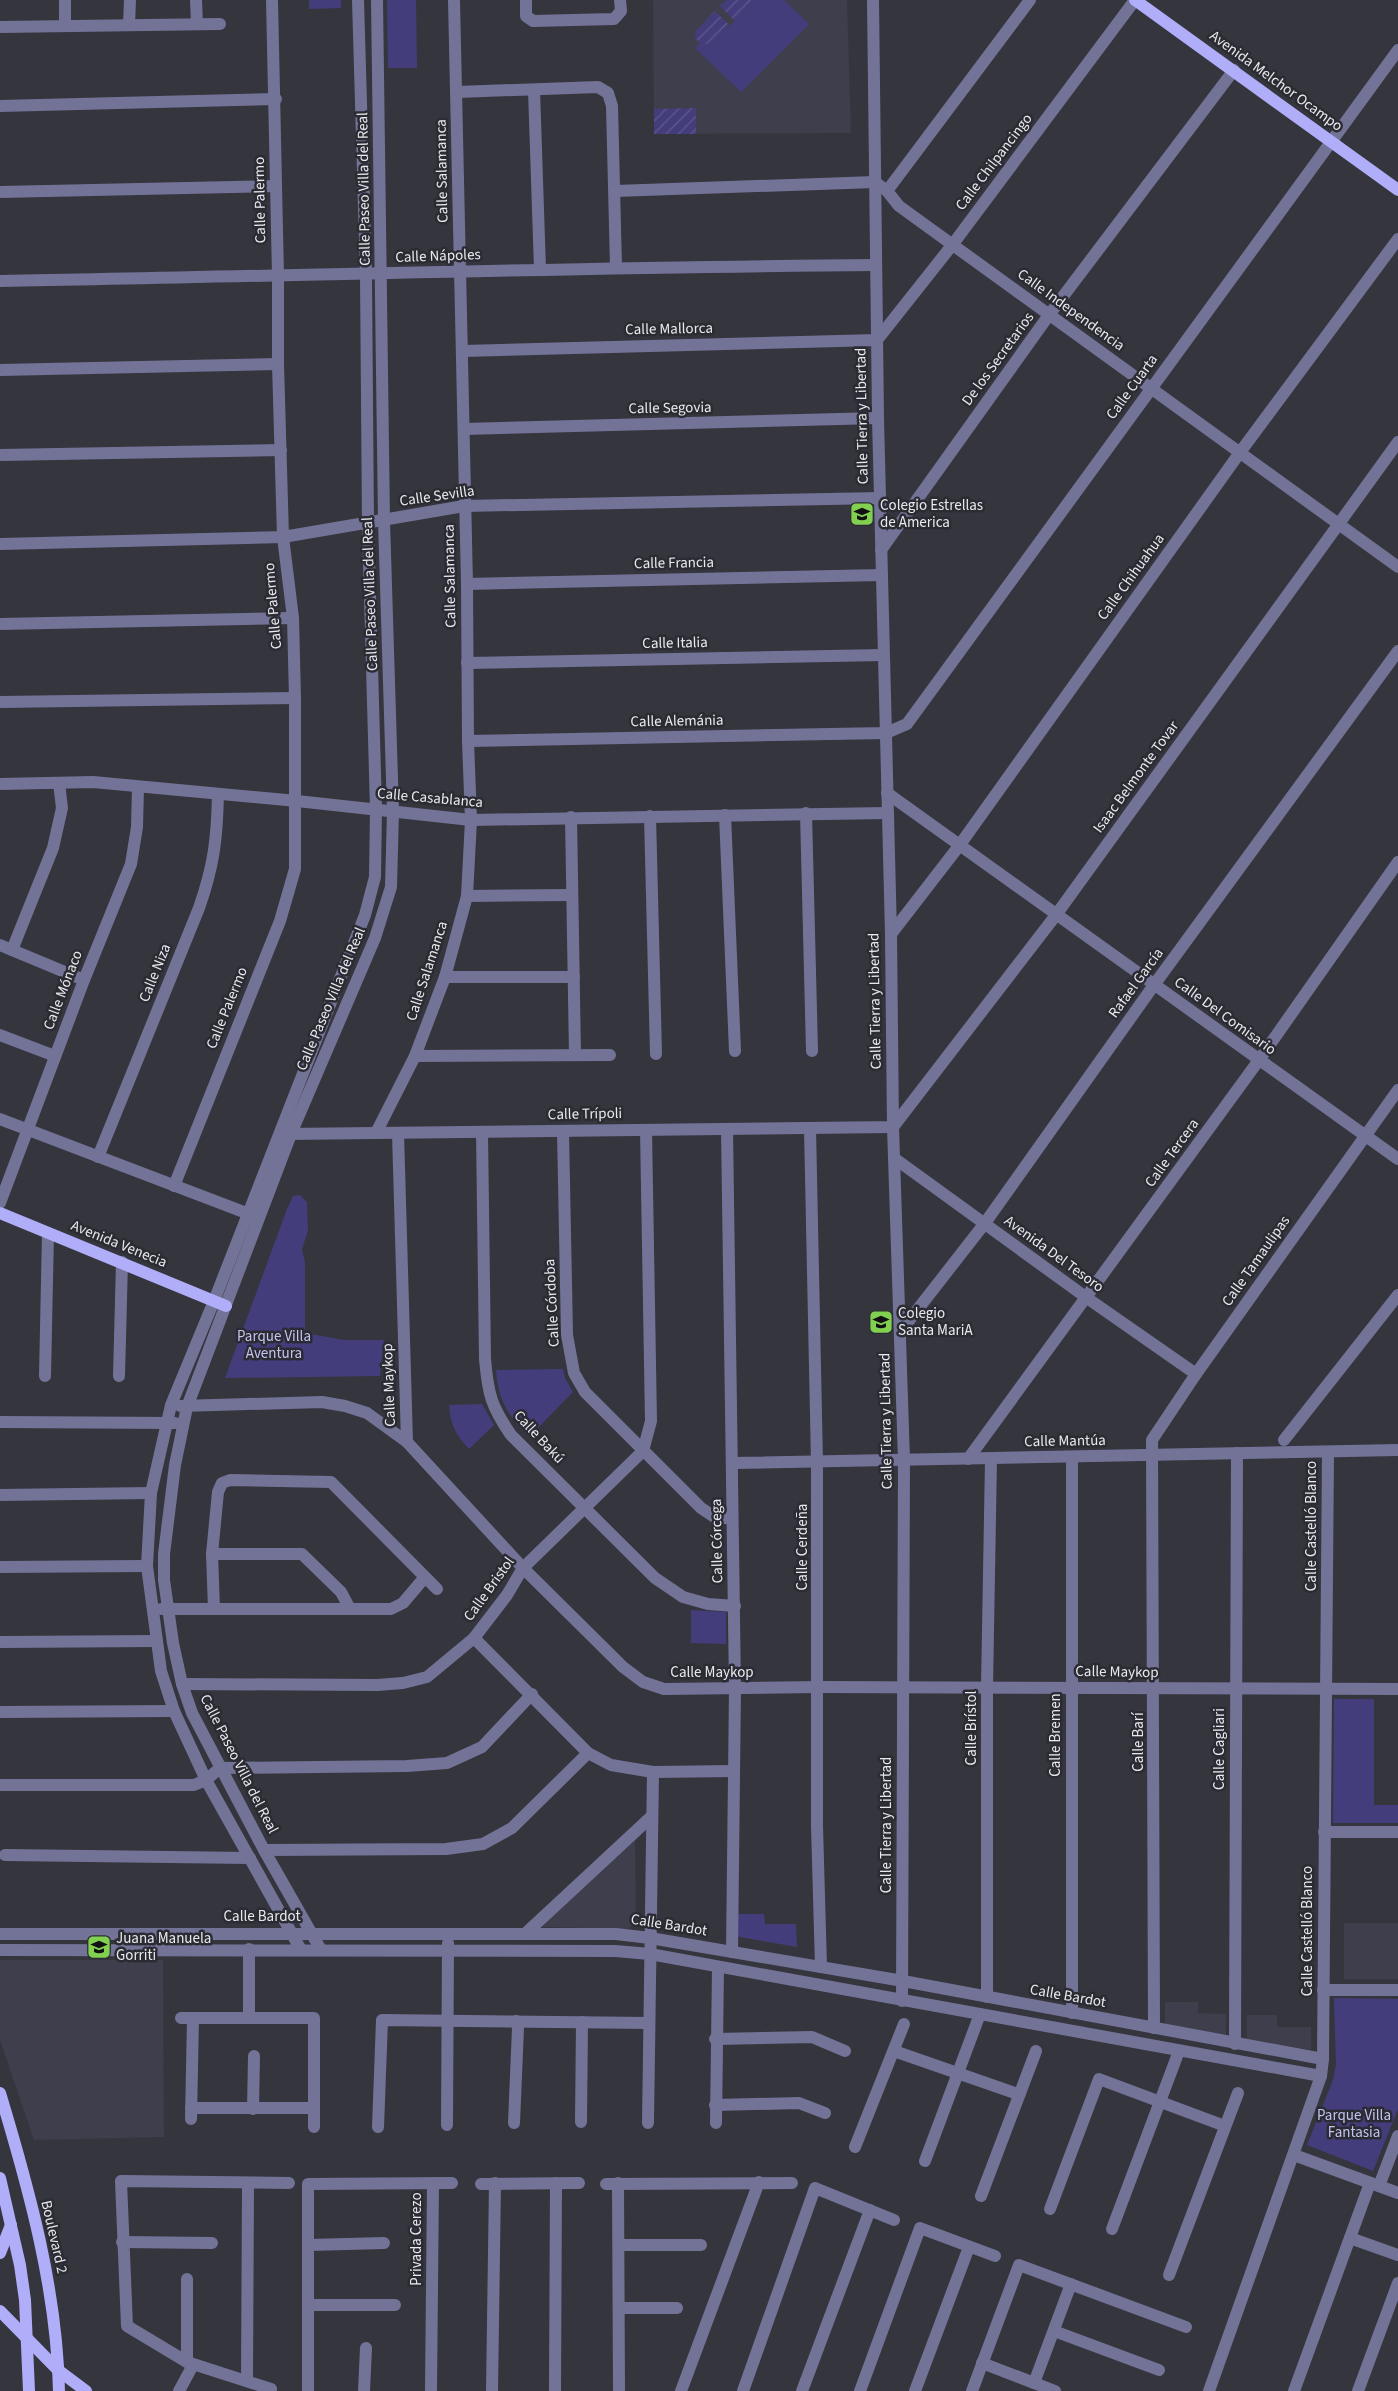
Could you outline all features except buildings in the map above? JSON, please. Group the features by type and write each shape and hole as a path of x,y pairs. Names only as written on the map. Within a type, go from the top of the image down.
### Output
{"main road":[{"name":"Avenida Melchor Ocampo","path":"1135,0 1398,190"},
{"name":"Avenida Venecia","path":"0,1213 220,1304"},
{"name":"Boulevard 2","path":"0,2093 15,2142 45,2261 58,2370 58,2391"},
{"path":"0,2178 20,2265 27,2338 28,2391"},
{"path":"0,2253 11,2224"},
{"path":"0,2311 58,2370 86,2391"}],"street":[{"path":"65,0 65,26"},
{"path":"130,0 130,25"},
{"path":"196,0 197,24"},
{"name":"Calle Palermo","path":"174,1186 280,921 296,869 296,698 292,618 283,537 275,186 276,99 272,0"},
{"name":"Calle Paseo Villa del Real","path":"321,1950 264,1850 192,1713 182,1684 164,1580 166,1530 187,1407 247,1214 371,897 375,870 376,809 368,524 366,274 358,0"},
{"name":"Calle Paseo Villa del Real","path":"301,1950 206,1780 174,1711 161,1671 151,1609 147,1566 151,1493 170,1405 261,1219 292,1134 375,938 392,887 393,811 384,521 377,0"},
{"name":"Calle Salamanca","path":"376,1133 415,1056 445,977 467,896 471,820 468,741 463,351 454,0"},
{"path":"526,0 526,16 533,21 614,19 621,11 620,0"},
{"name":"Calle Tierra y Libertad","path":"873,0 878,418 891,934 893,1127 904,1460 902,2001"},
{"path":"888,191 1030,0"},
{"name":"Calle Chilpancingo","path":"877,340 953,244 1135,0"},
{"path":"0,27 220,24"},
{"name":"Calle Cuarta","path":"886,733 899,729 914,716 1398,50"},
{"name":"De los Secretarios","path":"881,550 1050,315 1234,70"},
{"path":"457,92 598,87 608,93 612,106 616,191 616,267"},
{"path":"534,90 540,269"},
{"path":"0,106 276,99"},
{"path":"616,191 875,182"},
{"name":"Calle Independencia","path":"875,182 888,191 899,206 1151,389 1241,451 1398,567"},
{"path":"0,192 275,186"},
{"name":"Calle Chihuahua","path":"891,934 959,846 1241,451 1398,239"},
{"name":"Calle Nápoles","path":"0,281 382,274 616,267 876,265"},
{"name":"Calle Mallorca","path":"463,351 877,340"},
{"path":"0,370 278,364"},
{"name":"Calle Segovia","path":"464,429 878,418"},
{"name":"Isaac Belmonte Tovar","path":"893,1127 1056,915 1398,442"},
{"path":"0,455 281,450"},
{"name":"Calle Sevilla","path":"0,544 283,537 368,524 464,506 880,498"},
{"name":"Calle Francia","path":"467,584 882,576"},
{"path":"0,624 292,618"},
{"name":"Rafael García","path":"900,1332 984,1223 1154,985 1398,651"},
{"name":"Calle Italia","path":"467,663 884,655"},
{"path":"0,702 296,698"},
{"name":"Calle Alemánia","path":"468,741 886,733"},
{"name":"Calle Casablanca","path":"0,784 93,782 297,801 471,820 888,813"},
{"path":"12,950 53,848 62,808 59,783"},
{"name":"Calle Mónaco","path":"0,1202 84,980 131,864 137,827 138,786"},
{"name":"Calle Del Comisario","path":"887,793 1398,1159"},
{"name":"Calle Niza","path":"98,1157 199,908 211,872 217,836 218,794"},
{"path":"806,813 812,1051"},
{"path":"725,815 735,1051"},
{"path":"650,816 656,1054"},
{"path":"570,817 575,1055"},
{"name":"Calle Tercera","path":"968,1459 1259,1060 1398,862"},
{"path":"467,896 572,896"},
{"path":"0,945 84,980"},
{"path":"445,977 574,977"},
{"path":"0,1036 55,1056"},
{"path":"415,1056 610,1055"},
{"name":"Calle Tamaulipas","path":"1152,1456 1152,1440 1156,1431 1398,1090"},
{"path":"0,1119 261,1219"},
{"name":"Calle Trípoli","path":"278,1134 893,1127"},
{"name":"Calle Cerdeña","path":"810,1128 818,1462 818,1826 821,1967"},
{"name":"Calle Córcega","path":"726,1129 735,1606 732,1952"},
{"path":"643,1451 651,1421 646,1130"},
{"name":"Calle Córdoba","path":"563,1131 567,1334 574,1373 584,1392 701,1508 716,1518 732,1518"},
{"name":"Calle Bakú","path":"482,1132 484,1359 487,1391 497,1414 511,1435 655,1578 683,1597 708,1604 735,1606"},
{"name":"Calle Maykop","path":"398,1133 407,1442 523,1568 623,1667 643,1682 664,1689 819,1687 1398,1689"},
{"name":"Avenida Del Tesoro","path":"894,1158 1087,1298 1196,1374"},
{"path":"45,1376 48,1233"},
{"path":"119,1376 122,1262"},
{"path":"1284,1440 1398,1295"},
{"path":"170,1405 187,1407 322,1402 345,1406 367,1413 407,1442"},
{"path":"0,1422 183,1424"},
{"name":"Calle Mantúa","path":"733,1463 1328,1453 1398,1450"},
{"name":"Calle Bristol","path":"182,1684 403,1683 427,1677 474,1638 507,1595 523,1568 643,1451"},
{"name":"Calle Castelló Blanco","path":"1209,2391 1321,2076 1323,2059 1328,1453"},
{"name":"Calle Cagliari","path":"1235,2044 1237,1454"},
{"name":"Calle Barí","path":"1152,1456 1154,2028"},
{"name":"Calle Bremen","path":"1072,1457 1072,2013"},
{"name":"Calle Brístol","path":"987,1997 987,1688 991,1459"},
{"path":"214,1609 212,1554 218,1492 222,1483 230,1480 331,1482 437,1589"},
{"path":"0,1495 151,1493"},
{"path":"212,1554 302,1554 341,1592 350,1609"},
{"path":"0,1568 147,1566"},
{"path":"151,1609 391,1609 403,1603 425,1577"},
{"path":"474,1638 588,1752 611,1765 653,1772 734,1771"},
{"path":"0,1642 156,1641"},
{"path":"0,1785 194,1786 206,1780 220,1768 407,1766 447,1763 482,1746 532,1694"},
{"path":"0,1712 174,1711"},
{"path":"264,1850 446,1849 483,1844 512,1828 588,1752"},
{"path":"648,2123 653,1772"},
{"path":"526,1932 652,1816"},
{"path":"1324,1832 1398,1832"},
{"path":"5,1856 250,1858"},
{"path":"447,2125 448,1932"},
{"name":"Calle Bardot","path":"0,1934 526,1932 616,1934 650,1938 903,1981 1323,2059"},
{"path":"249,1949 249,2017"},
{"path":"0,1950 615,1950 650,1954 1321,2076"},
{"path":"716,2123 718,1967"},
{"path":"1323,1990 1398,1990"},
{"path":"925,2160 956,2072 980,2014"},
{"path":"314,2108 253,2109 191,2114 187,2018 314,2018 314,2108 314,2127"},
{"path":"378,2127 382,2020 649,2023"},
{"path":"514,2123 518,2028 516,2021"},
{"path":"1109,2037 1114,2021"},
{"path":"581,2122 582,2022"},
{"path":"855,2147 904,2024"},
{"path":"716,2039 812,2037 845,2051"},
{"path":"894,2051 1018,2094"},
{"path":"981,2196 1018,2094 1036,2051"},
{"path":"1112,2229 1179,2051"},
{"path":"253,2109 254,2056"},
{"path":"1050,2209 1099,2079 1226,2126"},
{"path":"1169,2275 1238,2093"},
{"path":"716,2105 799,2103 825,2113"},
{"path":"1294,2391 1350,2238 1398,2136"},
{"path":"1294,2155 1398,2193"},
{"path":"271,2389 190,2364 127,2326 120,2181 289,2183"},
{"path":"681,2391 759,2182"},
{"path":"246,2380 248,2183"},
{"path":"433,2183 452,2183"},
{"name":"Privada Cerezo","path":"308,2391 308,2184 433,2183 431,2391"},
{"path":"492,2391 494,2183"},
{"path":"555,2391 556,2183"},
{"path":"481,2184 579,2183"},
{"path":"619,2391 619,2245 612,2183 792,2183"},
{"path":"743,2391 815,2188 894,2220"},
{"path":"802,2391 870,2210"},
{"path":"860,2391 920,2228 995,2256"},
{"path":"1350,2238 1398,2255"},
{"path":"122,2242 212,2243"},
{"path":"309,2245 384,2243"},
{"path":"619,2245 700,2245"},
{"path":"915,2391 969,2246"},
{"path":"972,2391 1019,2265 1186,2327"},
{"path":"179,2391 190,2364 186,2279"},
{"path":"1358,2391 1398,2283"},
{"path":"1034,2383 1071,2284"},
{"name":"Privada Cerezo","path":"309,2305 395,2305"},
{"path":"619,2308 677,2308"},
{"path":"1054,2331 1159,2370"},
{"path":"364,2391 366,2348"},
{"path":"982,2363 1055,2391"}],"shaded area":[{"path":"653,0 847,0 851,133 654,134"},
{"path":"635,1840 636,1921 634,1925 627,1929 543,1927 542,1923"},
{"path":"1344,1923 1398,1923 1398,1979 1344,1979"},
{"path":"0,1960 163,1960 164,2137 34,2140 0,2040"},
{"path":"1165,2002 1198,2002 1198,2013 1226,2014 1226,2035 1165,2024"},
{"path":"1247,2015 1277,2015 1277,2027 1311,2027 1311,2050 1247,2040"}],"green space":[{"path":"309,0 341,0 341,8 309,9"},
{"path":"387,0 416,0 417,68 388,68"},
{"path":"727,0 756,0 735,21 720,6"},
{"path":"756,0 784,0 809,24 741,92 695,48 700,43 711,45"},
{"path":"715,11 730,26 711,45 700,43 695,38 696,31"},
{"path":"696,108 696,134 654,134 654,109"},
{"name":"Parque Villa Aventura","path":"300,1195 307,1202 308,1231 302,1249 305,1263 305,1333 344,1340 384,1340 380,1376 225,1378 287,1209 293,1196"},
{"path":"563,1369 565,1378 573,1392 529,1437 515,1422 505,1407 499,1390 496,1370"},
{"path":"482,1404 494,1425 469,1449 454,1429 449,1405"},
{"path":"691,1610 726,1612 726,1644 691,1643"},
{"path":"1334,1699 1374,1699 1374,1805 1398,1805 1398,1823 1333,1823"},
{"path":"734,1914 764,1914 765,1924 796,1924 797,1947 734,1936"},
{"name":"Parque Villa Fantasia","path":"1334,1998 1398,1999 1398,2109 1373,2171 1307,2145 1333,2080 1336,2064"}],"place":[{"name":"Colegio Estrellas de America","path":"862,514"},
{"name":"Colegio Santa MariA","path":"881,1322"},
{"name":"Juana Manuela Gorriti","path":"99,1947"}]}
